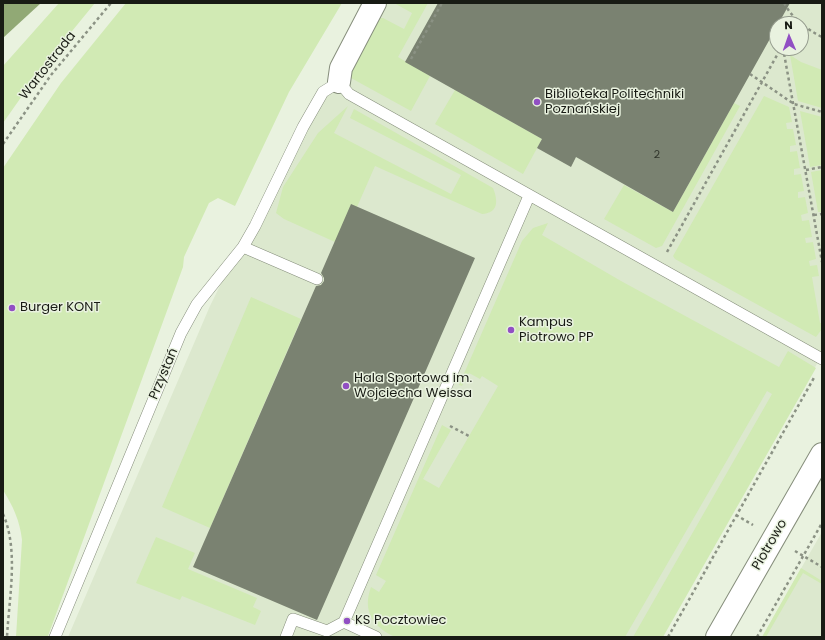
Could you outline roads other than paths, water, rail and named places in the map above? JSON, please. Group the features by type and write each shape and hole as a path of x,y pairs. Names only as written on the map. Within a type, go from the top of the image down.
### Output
{"street":[{"path":"339,82 341,68 375,3"},
{"name":"Piotrowo","path":"717,637 822,454"}],"lane":[{"name":"Przystań","path":"55,637 181,333 197,304 242,247 255,226 303,127 323,92 339,82"},
{"path":"339,82 349,94 658,267 821,364"},
{"path":"286,637 293,619 327,630 344,622 529,196"},
{"path":"242,247 317,279"},
{"path":"344,622 376,637"}],"place":[{"name":"Biblioteka Politechniki Poznańskiej","path":"537,102"},
{"name":"Burger KONT","path":"12,308"},
{"name":"Kampus Piotrowo PP","path":"511,330"},
{"name":"Hala Sportowa im. Wojciecha Weissa","path":"346,386"},
{"name":"KS Pocztowiec","path":"347,621"}]}
